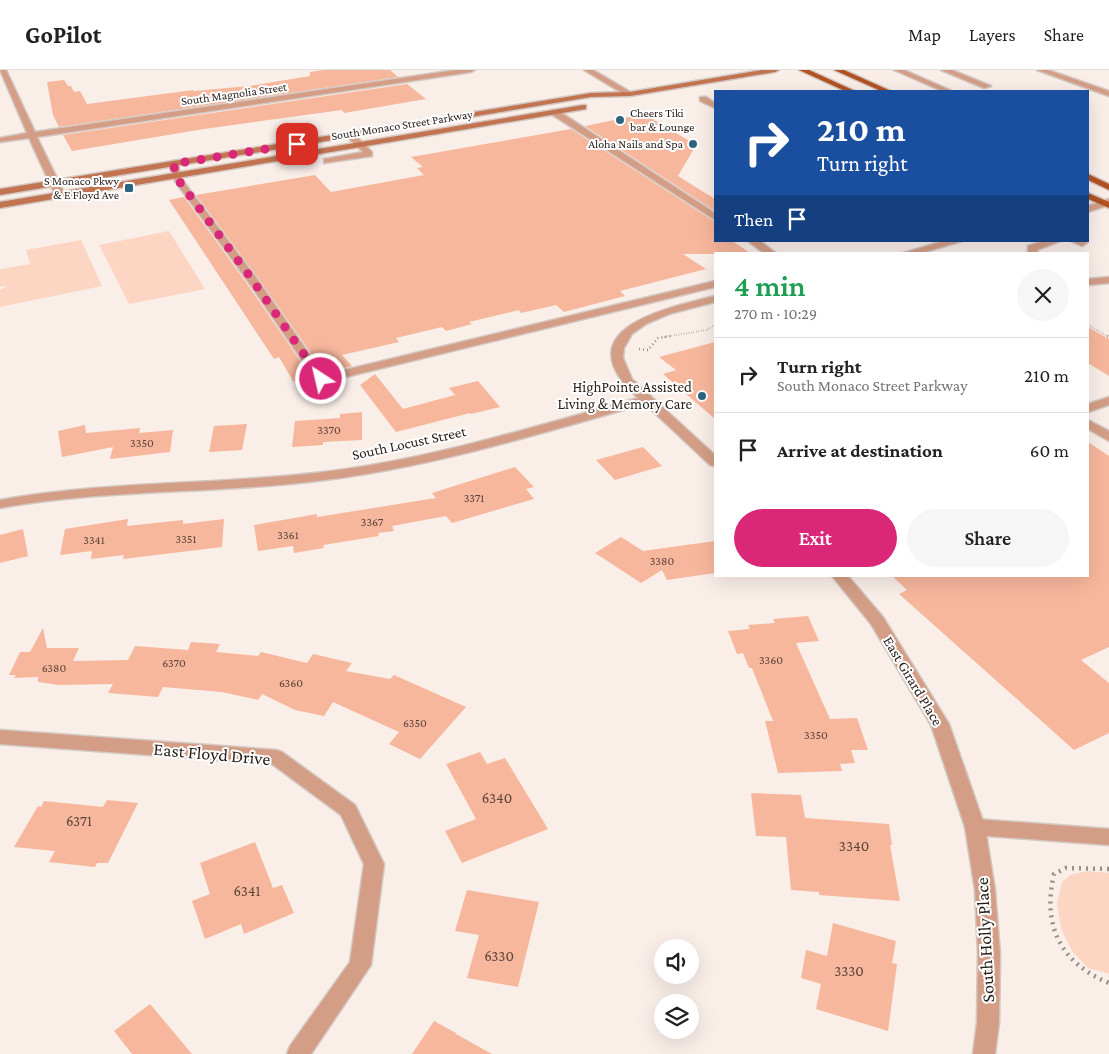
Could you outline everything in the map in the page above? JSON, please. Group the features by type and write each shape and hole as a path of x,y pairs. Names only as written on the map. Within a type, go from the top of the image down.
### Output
{"main road":[{"name":"South Monaco Street Parkway","path":"0,205 554,112 596,104 630,94 775,70"},
{"path":"804,70 850,90"},
{"path":"838,70 885,90"},
{"name":"South Monaco Street Parkway","path":"0,192 591,95 630,94"},
{"path":"1089,177 1109,187"},
{"path":"1089,196 1107,203"}],"street":[{"path":"2,70 3,80 32,135 60,195"},
{"name":"South Magnolia Street","path":"0,140 470,70"},
{"path":"588,70 630,94"},
{"path":"898,70 946,90"},
{"path":"1041,70 1109,94"},
{"path":"947,74 959,75 987,86"},
{"path":"937,86 971,80"},
{"path":"703,98 714,105"},
{"path":"554,112 714,216"},
{"path":"327,161 369,154 350,135"},
{"path":"173,164 179,181 251,278 321,379 714,284"},
{"path":"1089,208 1107,203"},
{"path":"754,242 769,252"},
{"path":"913,252 953,242"},
{"path":"1033,252 1032,248 1052,242"},
{"path":"1089,282 1109,280"},
{"path":"680,292 694,304"},
{"path":"714,299 656,314 642,322 627,332 618,348 617,358 620,370 626,381 714,461"},
{"name":"South Locust Street","path":"0,504 75,492 280,480 345,474 416,462 646,400"},
{"path":"1089,408 1109,401"},
{"path":"1089,425 1109,437"},
{"name":"East Girard Place","path":"840,577 877,621 940,724 976,827"},
{"name":"East Floyd Drive","path":"0,737 276,757 348,810 374,864 360,965 298,1054"},
{"path":"976,827 1109,837"},
{"name":"South Holly Place","path":"976,827 985,890 989,954 988,1023 984,1054"}],"path":[{"path":"638,349 648,350 658,338 706,330 714,326"},
{"path":"1089,326 1109,337"},
{"path":"1109,869 1066,868 1054,874 1049,891 1049,908 1053,931 1066,952 1082,970 1099,980 1109,983"}],"shaded area":[{"path":"169,231 205,289 129,304 99,245"},
{"path":"81,240 102,286 0,307 0,290 8,286 0,287 0,269 30,264 26,250"},
{"path":"1088,871 1109,873 1109,974 1088,968 1072,951 1061,929 1057,903 1062,882 1070,875"}],"building":[{"path":"324,70 390,70 398,77 59,127 53,115 47,82 64,80 68,86 71,86 74,92 80,91 87,104 193,90 249,86 310,76 310,72"},
{"path":"407,84 426,99 344,113 342,110 204,129 72,151 63,135"},
{"path":"644,114 696,145 678,176 714,198 714,210 585,126"},
{"path":"571,129 714,221 714,242 734,242 749,252 683,254 706,269 620,291 625,296 564,312 556,305 521,313 519,310 469,322 472,324 446,331 442,327 396,338 399,342 342,355 352,366 325,373 256,275 196,195 315,175 331,192 424,175 417,168 423,167 411,157"},
{"path":"184,197 312,378 293,381 279,357 274,359 169,200"},
{"path":"1089,328 1109,339 1109,376 1089,364"},
{"name":"HighPointe Assisted Living & Memory Care","path":"714,342 714,418 663,374 676,370 659,357"},
{"path":"375,374 403,409 455,395 449,388 478,381 500,407 396,432 360,385"},
{"path":"362,412 362,440 323,442 323,445 292,447 295,421 340,418 340,414"},
{"path":"247,424 242,450 209,452 214,426"},
{"path":"85,425 86,433 140,428 139,433 173,430 170,452 110,459 113,447 62,457 58,431"},
{"path":"1089,443 1109,456 1109,647 1081,660 1109,683 1109,733 1074,750 899,594 907,590 893,577 1089,577"},
{"path":"643,447 662,466 615,480 596,460"},
{"path":"515,467 534,487 526,489 534,499 452,523 446,516 392,526 394,531 378,533 379,536 323,545 324,548 294,553 293,546 258,551 254,525 317,514 317,517 436,498 432,493"},
{"path":"128,519 127,526 183,520 183,524 224,519 222,547 123,559 124,555 91,559 92,551 60,555 65,529"},
{"path":"23,529 28,556 0,563 0,535"},
{"path":"621,537 643,551 714,541 714,573 667,580 662,570 641,583 595,553"},
{"path":"808,616 819,641 796,643 830,719 857,718 868,750 851,750 855,763 840,764 842,771 778,773 765,721 773,721 752,668 749,668 743,653 737,654 728,631 750,629 748,625 775,623 773,619"},
{"path":"43,628 47,648 79,648 73,661 128,660 135,646 188,650 191,642 220,644 216,652 258,656 261,652 307,663 313,654 352,663 346,671 390,679 394,675 466,707 420,759 389,744 399,732 333,702 324,716 295,710 262,694 258,700 222,692 163,687 158,697 108,693 113,684 59,685 38,682 38,677 14,678 16,675 9,675 20,652 30,652"},
{"path":"480,752 487,764 505,758 548,829 462,863 445,831 476,819 446,764"},
{"path":"751,793 801,795 805,818 889,824 892,845 890,845 900,901 819,895 819,892 791,890 786,837 756,836"},
{"path":"107,800 138,803 108,863 97,863 95,867 49,862 55,851 14,847 38,806 41,807 44,801 103,807"},
{"path":"255,842 273,888 282,885 294,913 244,934 241,924 205,939 192,901 210,894 200,863"},
{"path":"467,890 539,902 518,987 467,978 479,935 455,931"},
{"path":"833,923 896,941 892,963 897,964 888,1031 816,1009 821,984 801,978 806,950 827,956"},
{"path":"150,1004 192,1054 132,1054 114,1031"},
{"path":"434,1021 456,1033 492,1054 412,1054"}],"place":[{"name":"Cheers Tiki bar & Lounge","path":"620,120"},
{"name":"Aloha Nails and Spa","path":"693,144"},
{"name":"S Monaco Pkwy & E Floyd Ave","path":"129,188"},
{"name":"HighPointe Assisted Living & Memory Care","path":"702,396"}],"route":[{"path":"297,144 173,164 179,181 251,278 321,379"}]}
